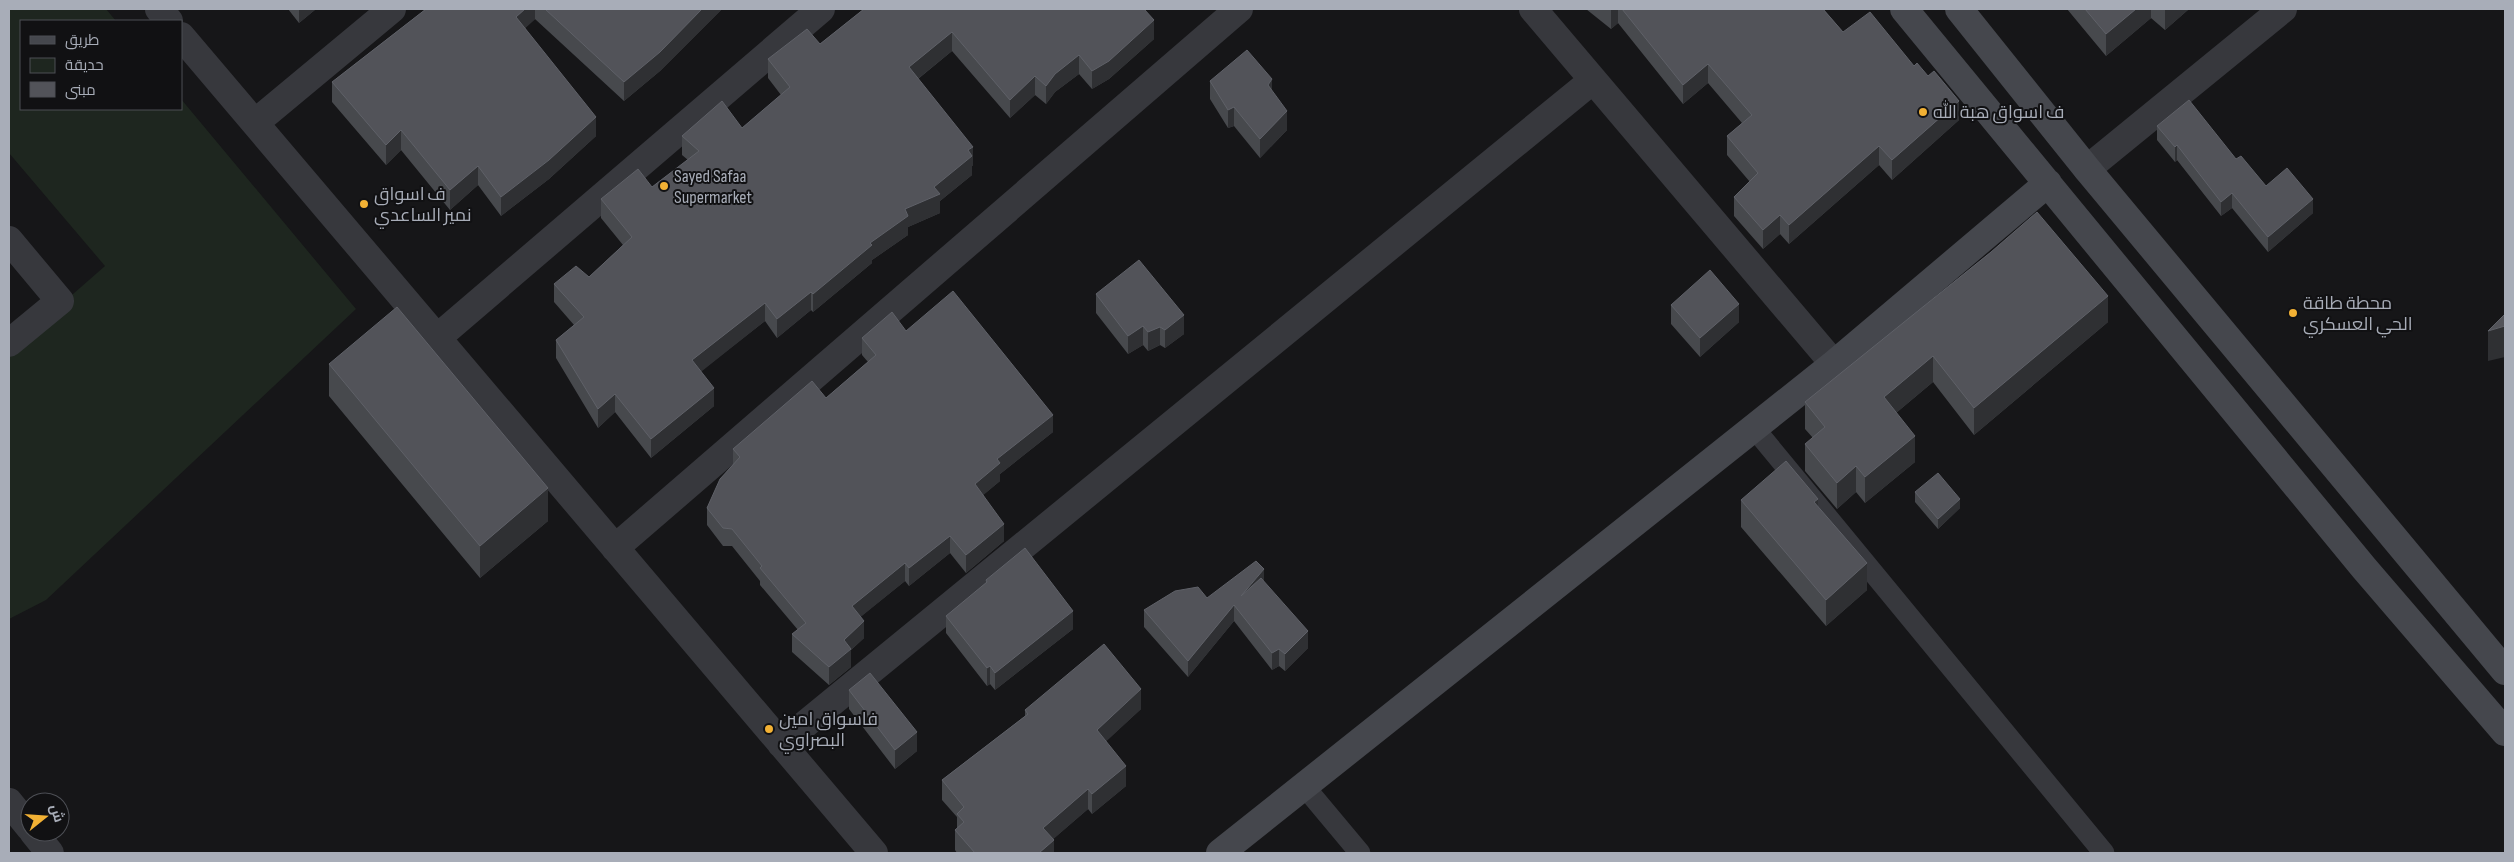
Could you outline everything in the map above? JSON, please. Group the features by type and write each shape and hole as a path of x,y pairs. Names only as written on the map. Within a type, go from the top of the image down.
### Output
{"street":[{"path":"158,9 168,20"},
{"path":"255,124 392,9"},
{"path":"437,338 821,9"},
{"path":"615,548 1240,9"},
{"path":"1534,9 1834,364"},
{"path":"1904,9 2364,568 2505,732"},
{"path":"1959,9 2087,169 2505,671"},
{"path":"2087,169 2283,9"},
{"path":"182,37 874,853"},
{"path":"781,744 1593,80"},
{"path":"1220,853 1834,364 2048,183"},
{"path":"9,240 60,301 9,343"},
{"path":"9,802 20,816"},
{"path":"41,842 50,853"}],"lane":[{"path":"1754,428 2104,853"},
{"path":"1304,786 1360,853"}],"green space":[{"path":"9,9 106,9 115,20 20,20 20,110 182,110 182,100 356,309 46,600 9,619 9,350 105,266 9,153"}],"building":[{"path":"426,9 525,9 516,17 596,117 549,160 501,197 478,166 450,190 401,130 386,145 332,82"},
{"path":"545,9 702,9 660,52 624,82"},
{"path":"864,9 1144,9 1154,20 1109,61 1092,71 1079,55 1055,74 1046,86 1035,76 1010,100 952,32 909,67 973,147 968,150 972,156 934,187 940,194 905,209 908,216 870,243 872,245 813,294 811,292 777,319 765,303 692,360 714,388 651,439 615,394 598,409 556,340 584,317 554,284 576,266 589,277 632,237 601,199 638,169 652,187 699,151 682,136 722,101 742,128 790,87 768,59 807,29 820,44"},
{"path":"1622,9 1823,9 1843,32 1870,12 1914,66 1917,63 1928,76 1934,71 1959,101 1892,160 1879,146 1789,225 1780,215 1763,230 1734,197 1758,173 1727,136 1752,115 1708,64 1683,85"},
{"path":"2085,9 2136,9 2106,34"},
{"path":"1247,50 1272,79 1268,85 1287,111 1260,139 1234,107 1228,110 1210,81"},
{"path":"2189,100 2236,159 2241,156 2266,186 2287,168 2313,199 2268,237 2232,193 2221,202 2177,145 2175,147 2157,126"},
{"path":"2037,212 2108,296 1974,408 1933,356 1884,397 1915,436 1865,477 1856,466 1837,483 1805,444 1825,427 1805,402 1991,252"},
{"path":"1139,260 1184,315 1165,330 1160,327 1148,332 1143,326 1128,336 1096,294"},
{"path":"1710,270 1739,304 1700,338 1671,305"},
{"path":"953,291 1053,415 997,459 1000,463 975,484 1004,524 966,555 950,536 909,568 905,563 852,606 864,621 844,640 851,649 829,667 792,634 806,623 760,568 762,566 732,529 723,528 707,508 720,479 740,457 733,449 812,381 826,398 876,355 862,338 892,312 906,331"},
{"path":"397,307 548,488 480,546 329,364"},
{"path":"2505,314 2505,326 2488,331"},
{"path":"1786,461 1818,499 1814,502 1867,563 1826,600 1741,500"},
{"path":"1938,473 1960,499 1938,519 1915,492"},
{"path":"1025,548 1073,611 995,673 990,666 987,668 946,616"},
{"path":"1256,561 1264,569 1241,596 1261,578 1308,631 1285,654 1279,649 1272,653 1234,605 1188,661 1144,610 1175,591 1198,587 1207,598"},
{"path":"1104,644 1141,689 1097,730 1126,766 1092,794 1088,789 1043,828 1054,840 1039,853 975,853 955,830 964,822 957,814 964,807 942,780 1028,714 1025,710"},
{"path":"870,673 917,732 895,750 849,690"}],"place":[{"name":"ف اسواق هبة الله","path":"1923,112"},
{"name":"Sayed Safaa Supermarket","path":"664,186"},
{"name":"ف اسواق نمير الساعدي","path":"364,204"},
{"name":"محطة طاقة الحي العسكري","path":"2293,313"},
{"name":"فاسواق امين البصراوي","path":"769,729"}]}
